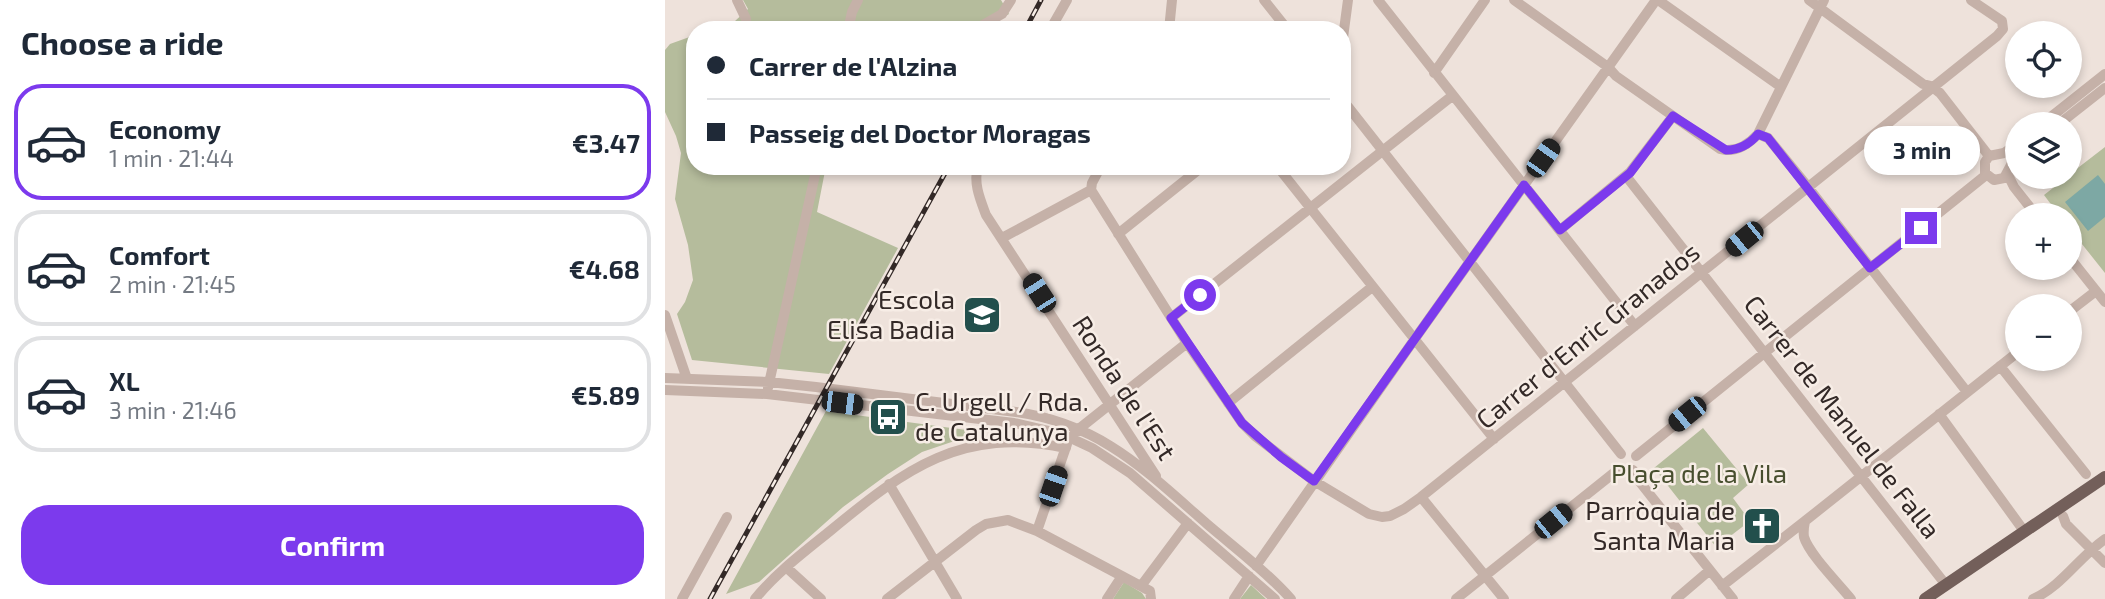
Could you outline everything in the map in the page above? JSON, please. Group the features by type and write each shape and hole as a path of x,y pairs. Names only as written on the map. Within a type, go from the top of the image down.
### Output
{"main road":[{"path":"1925,599 2105,477"}],"street":[{"path":"737,0 746,19"},
{"path":"850,21 858,0"},
{"path":"990,21 1002,14 1011,0"},
{"path":"1055,21 1067,0"},
{"path":"1170,21 1172,0"},
{"path":"1264,0 1281,21"},
{"path":"1345,21 1348,0"},
{"path":"1378,0 1635,326"},
{"path":"1434,73 1485,0"},
{"path":"1514,0 1720,149 1735,150 1745,146 1758,134 1822,4"},
{"path":"1256,566 1657,0 1781,87"},
{"path":"1809,0 1822,4 1923,83 1933,87 1994,155 2005,158"},
{"name":"Carrer d'Enric Granados","path":"1314,481 1358,509 1382,517 1404,509 1421,497 1997,36 2003,29 2003,24 1997,16 1971,0"},
{"path":"2057,112 2105,74"},
{"path":"2074,112 2105,88"},
{"path":"1171,318 1452,96"},
{"path":"1351,110 1622,454"},
{"path":"1560,230 1626,176 1673,116"},
{"path":"1758,134 1768,138 1808,187 1967,392"},
{"path":"2005,150 1994,155 1984,167 1986,175 1994,180 2005,174"},
{"path":"767,394 815,175"},
{"name":"Ronda de l'Est","path":"976,175 978,193 986,215 1162,485"},
{"path":"1096,175 1091,190 1187,343 1242,423 1314,481"},
{"path":"1118,234 1192,175"},
{"path":"1284,175 1494,439"},
{"path":"1636,456 1986,175"},
{"name":"Carrer de Manuel de Falla","path":"1626,176 1946,584"},
{"path":"2016,189 2027,203"},
{"path":"1002,238 1091,190"},
{"path":"2082,273 2105,302"},
{"path":"1228,403 1372,287"},
{"path":"2082,301 2096,290"},
{"path":"665,315 687,379"},
{"path":"1037,531 1066,447 1074,433 1187,343"},
{"path":"1722,586 2005,362"},
{"path":"2000,366 2085,474"},
{"path":"665,378 769,383 1016,411 1066,422 1074,433"},
{"path":"665,390 767,394 1014,423 1074,433"},
{"path":"1939,414 2024,531"},
{"name":"Ronda de l'Est","path":"1074,433 1111,446 1137,464 1291,599"},
{"name":"Ronda de l'Est","path":"1074,433 1130,473 1275,599"},
{"path":"755,599 787,568 889,484 934,458 976,446 1012,443 1066,447"},
{"path":"1633,470 1624,471 1620,468 1618,458 1626,452 1636,456"},
{"path":"1633,470 1636,456"},
{"path":"1456,599 1620,468"},
{"path":"1633,470 1733,599"},
{"path":"889,484 957,599"},
{"path":"1421,497 1504,599"},
{"path":"683,599 727,517"},
{"path":"887,599 986,524 1008,520 1037,531 1150,591 1151,599"},
{"path":"2064,520 2105,563"},
{"path":"1805,521 1803,535 1815,555 1851,599"},
{"path":"1140,586 1188,523"},
{"path":"2033,599 2050,589 2090,549 2105,539"},
{"path":"787,568 821,599"},
{"path":"1676,599 1710,570"},
{"path":"1107,599 1122,576"},
{"path":"1234,599 1249,576"}],"green space":[{"path":"743,0 1001,0 1009,14 997,21 735,21 748,9"},
{"path":"686,38 686,175 824,175 817,212 898,248 829,374 692,360 677,314 685,302 693,280 688,245 675,199 681,153 665,112 665,50 670,44"},
{"path":"2105,147 2105,273 2082,244 2082,203 2050,203 2044,195 2052,189 2082,189 2082,165"},
{"path":"826,411 981,432 922,452 843,507 759,582 726,594"},
{"name":"Plaça de la Vila","path":"1703,428 1749,484 1733,498 1750,521 1716,547 1654,468"},
{"path":"1124,582 1142,593 1146,599 1113,599"},
{"path":"1251,585 1266,599 1240,599"}],"water":[{"path":"2098,175 2105,184 2105,217 2088,231 2082,223 2082,203 2065,202"}],"railway":[{"path":"1030,21 1041,0"},
{"path":"710,599 944,175"}],"place":[{"name":"Escola Elisa Badia","path":"982,315"},
{"name":"C. Urgell / Rda. de Catalunya","path":"888,417"},
{"name":"Parròquia de Santa Maria","path":"1762,526"}],"route":[{"path":"1200,295 1171,318 1242,423 1314,481 1524,185 1560,230 1630,173 1673,116 1720,149 1735,150 1745,146 1758,134 1768,138 1870,268 1921,228"}]}
